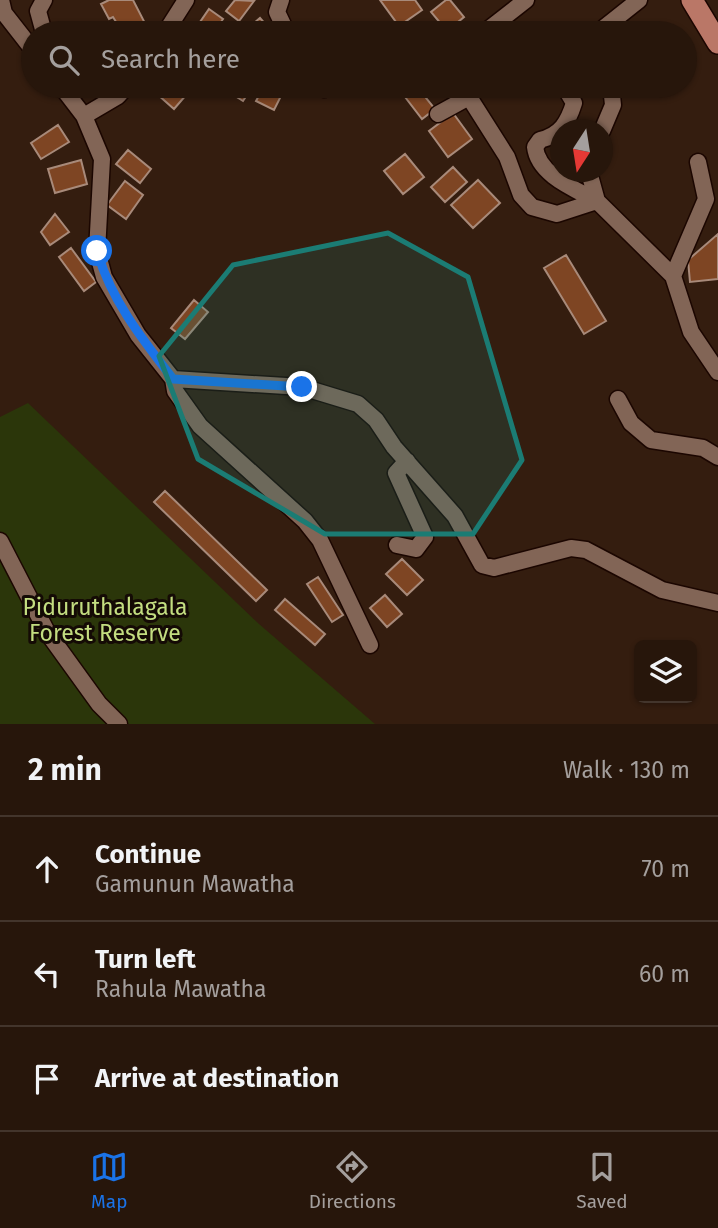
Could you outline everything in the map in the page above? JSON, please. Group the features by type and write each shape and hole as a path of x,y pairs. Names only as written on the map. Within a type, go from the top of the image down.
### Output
{"main road":[{"path":"692,0 718,43"}],"street":[{"path":"1,0 4,13 21,35"},
{"path":"41,21 38,11 44,0"},
{"path":"173,21 186,0"},
{"path":"281,0 276,12 281,21"},
{"path":"499,21 526,0"},
{"path":"613,21 639,0"},
{"path":"70,98 84,116 102,159 97,251 104,277 138,335 173,379 175,391 200,426 305,521 320,540 370,645"},
{"path":"84,116 114,98"},
{"path":"438,114 467,98"},
{"path":"470,98 507,158 521,195 532,207 557,214 597,201"},
{"path":"571,98 574,103 567,124 551,137 540,140 535,147 536,158 558,181 597,201 673,276 691,332 718,372"},
{"path":"608,119 613,105 612,98"},
{"path":"673,276 706,200 698,162"},
{"path":"592,182 597,201"},
{"path":"173,379 302,387 358,404 376,419 394,447 455,516 482,565 494,568 571,548 586,550 662,590 718,603"},
{"path":"618,399 631,423 651,440 703,448 718,457"},
{"path":"397,545 416,549 425,537 397,473 407,461"},
{"path":"0,541 47,632 99,704 119,724"}],"highlighted area":[{"path":"388,233 468,277 522,460 473,534 325,534 198,459 159,356 233,265"}],"green space":[{"name":"Piduruthalagala Forest Reserve","path":"28,403 259,624 375,724 0,724 0,417"}],"building":[{"path":"109,0 133,0 144,21 116,21 113,17 109,19 101,4"},
{"path":"235,0 254,1 239,21 226,11"},
{"path":"380,0 415,0 422,10 406,21 395,21"},
{"path":"446,0 450,0 464,17 459,21 439,21 431,12"},
{"path":"209,9 223,19 222,21 201,21"},
{"path":"162,98 184,98 174,109"},
{"path":"258,98 280,98 274,110 256,101"},
{"path":"406,98 426,98 435,109 422,119"},
{"path":"453,113 472,139 448,157 429,131"},
{"path":"58,125 69,142 41,159 31,143"},
{"path":"128,150 151,169 140,183 116,164"},
{"path":"405,154 424,177 403,194 384,171"},
{"path":"81,160 87,184 55,193 48,169"},
{"path":"453,167 467,182 445,202 431,187"},
{"path":"478,180 500,203 473,228 451,205"},
{"path":"125,181 143,195 126,219 107,205"},
{"path":"55,214 69,232 50,245 41,232"},
{"path":"718,234 718,279 690,282 688,260"},
{"path":"71,248 96,282 84,291 59,257"},
{"path":"566,255 606,321 584,334 544,268"},
{"path":"194,300 208,312 185,339 171,328"},
{"path":"165,491 267,590 256,601 154,502"},
{"path":"402,559 423,580 407,595 386,574"},
{"path":"318,577 343,615 332,622 307,584"},
{"path":"385,595 402,614 387,627 370,608"},
{"path":"285,599 325,634 315,645 275,610"}],"route":[{"path":"97,251 104,277 138,335 173,379 302,387"}]}
